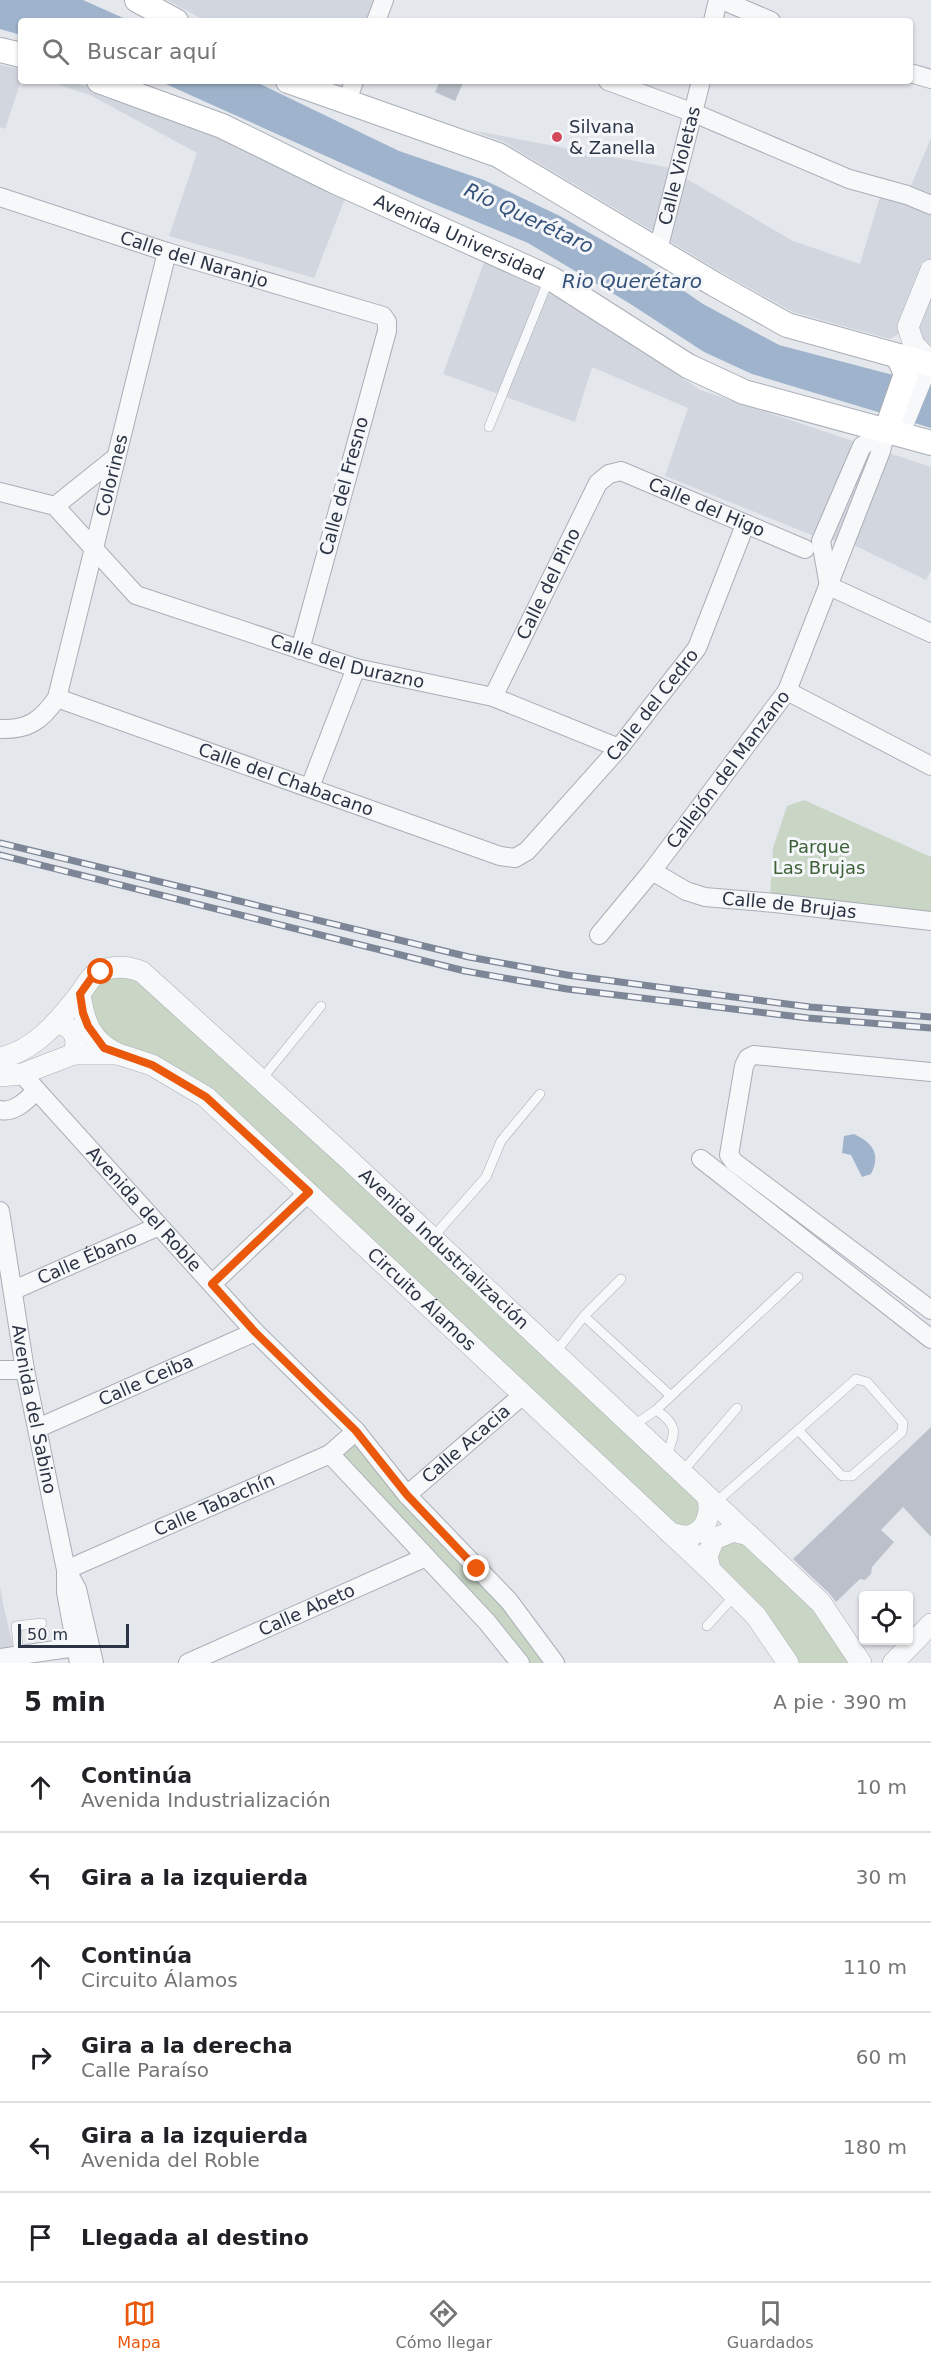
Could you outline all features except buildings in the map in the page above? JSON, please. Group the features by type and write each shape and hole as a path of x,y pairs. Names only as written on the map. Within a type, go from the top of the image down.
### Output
{"main road":[{"path":"137,0 170,18"},
{"path":"0,50 18,54"},
{"name":"Avenida Universidad","path":"107,84 222,126 336,182 549,278 688,366 744,392 905,428"},
{"path":"307,84 351,91 498,155 787,325 910,365 905,428"}],"street":[{"path":"377,18 384,0"},
{"path":"714,18 720,0 764,18"},
{"path":"913,74 931,79"},
{"path":"617,84 694,113 849,179 907,195 931,205"},
{"name":"Calle Violetas","path":"658,250 699,84"},
{"name":"Calle del Naranjo","path":"0,197 167,252 383,316 387,322"},
{"name":"Colorines","path":"57,698 167,252"},
{"path":"908,327 914,345 922,353 910,365 890,339 908,327 931,270"},
{"name":"Calle del Fresno","path":"300,650 387,331 387,322"},
{"name":"Callejón del Manzano","path":"599,934 652,871 787,691 880,451 905,428"},
{"path":"0,492 55,506 115,458"},
{"name":"Calle del Higo","path":"609,474 621,471 805,549"},
{"name":"Calle del Pino","path":"493,697 598,483 609,474"},
{"name":"Calle del Durazno","path":"55,506 136,595 356,668 493,697 619,748"},
{"name":"Calle del Cedro","path":"515,858 527,851 619,748 696,648 745,525"},
{"path":"829,586 931,633"},
{"path":"310,786 356,668"},
{"path":"787,691 931,766"},
{"path":"0,729 18,730 44,717 57,698"},
{"name":"Calle del Chabacano","path":"57,698 310,786 500,856 515,858"},
{"name":"Calle de Brujas","path":"652,871 686,891 705,897 931,921"},
{"name":"Avenida Industrialización","path":"0,1058 23,1051 57,1022 92,977 111,968 133,968 142,972 432,1238 821,1603 861,1663"},
{"path":"80,994 83,1013 95,1037 104,1048 118,1054"},
{"path":"57,1022 68,1026 75,1033 78,1042 74,1054"},
{"name":"Circuito Álamos","path":"0,1076 22,1074 74,1054 118,1054 152,1065 206,1097 710,1570 756,1616 788,1663"},
{"path":"931,1072 754,1055 747,1058 744,1066 729,1155 734,1162 931,1310"},
{"name":"Avenida del Roble","path":"22,1074 255,1332 356,1431 407,1495 509,1601 555,1663"},
{"path":"0,1110 6,1111 29,1100 36,1090"},
{"path":"701,1159 931,1339"},
{"path":"212,1284 309,1192"},
{"name":"Avenida del Sabino","path":"0,1211 25,1370 66,1570 66,1592 78,1655"},
{"name":"Calle Ébano","path":"14,1290 159,1226"},
{"name":"Calle Ceiba","path":"38,1428 255,1332"},
{"path":"0,1370 25,1370"},
{"name":"Calle Acacia","path":"407,1495 524,1394"},
{"name":"Calle Tabachín","path":"66,1570 330,1454 356,1431"},
{"path":"330,1454 456,1589 519,1661 530,1662 539,1656 541,1642"},
{"path":"670,1533 687,1536 703,1528 711,1512 711,1500"},
{"path":"710,1570 708,1556 714,1539 733,1531 749,1535"},
{"name":"Calle Abeto","path":"188,1663 426,1557"},
{"path":"456,1589 459,1577 477,1569"},
{"name":"Avenida del Sabino","path":"66,1570 77,1589 94,1663"},
{"path":"893,1663 931,1624"},
{"path":"0,1658 19,1655 78,1655"}],"lane":[{"path":"489,427 549,278"},
{"path":"261,1080 321,1006"},
{"path":"432,1238 486,1177 501,1141 540,1094"},
{"path":"633,1426 656,1410 798,1277"},
{"path":"555,1353 584,1316 621,1279"},
{"path":"584,1316 671,1396"},
{"path":"711,1500 799,1431 855,1379 867,1382 903,1423 902,1432 852,1476 843,1476 799,1431"},
{"path":"682,1472 737,1408"},
{"path":"656,1410 671,1419 674,1430 666,1458"},
{"path":"707,1626 735,1595"},
{"path":"19,1655 16,1626 42,1623"}],"shaded area":[{"path":"167,0 384,0 377,18 200,18"},
{"path":"0,65 18,68 18,84 20,84 5,129 0,127"},
{"path":"56,84 78,84 157,106 346,196 314,278 169,236 197,153 90,95"},
{"path":"470,130 666,167 793,241 860,264 882,190 907,195 931,138 931,350 908,328 890,339 793,312 721,272 504,142"},
{"path":"485,260 598,319 700,390 931,467 931,571 926,580 852,544 817,537 665,476 688,408 592,367 575,422 443,374"},
{"path":"0,1586 3,1604 17,1663 0,1663"}],"green space":[{"name":"Parque Las Brujas","path":"804,800 931,857 931,917 770,898 773,848 787,806"},
{"path":"113,975 135,977 365,1187 705,1505 699,1525 678,1527 214,1091 117,1046 85,1014 93,991"},
{"path":"356,1431 555,1663 520,1663 330,1454"},
{"path":"738,1537 814,1608 850,1663 799,1663 763,1610 712,1556 718,1541"}],"water":[{"path":"0,0 83,0 123,18 18,18 18,34 0,29"},
{"name":"Rio Querétaro","path":"166,84 260,84 399,151 484,180 560,216 646,265 703,304 779,345 931,385 931,428 752,374 704,352 629,303 528,243 417,197"},
{"path":"854,1134 870,1145 875,1155 871,1174 862,1177 851,1155 842,1153 844,1136"}],"railway":[{"path":"0,843 469,957 567,975 810,1007 931,1017"},
{"path":"0,855 465,971 567,989 808,1018 931,1028"}],"place":[{"name":"Silvana & Zanella","path":"557,137"}],"route":[{"path":"101,972 92,977 80,994 88,1026 104,1048 152,1065 206,1097 309,1192 212,1284 255,1332 356,1431 407,1495 477,1569"}],"water label":[{"name":"Río Querétaro","path":"529,218"}]}
